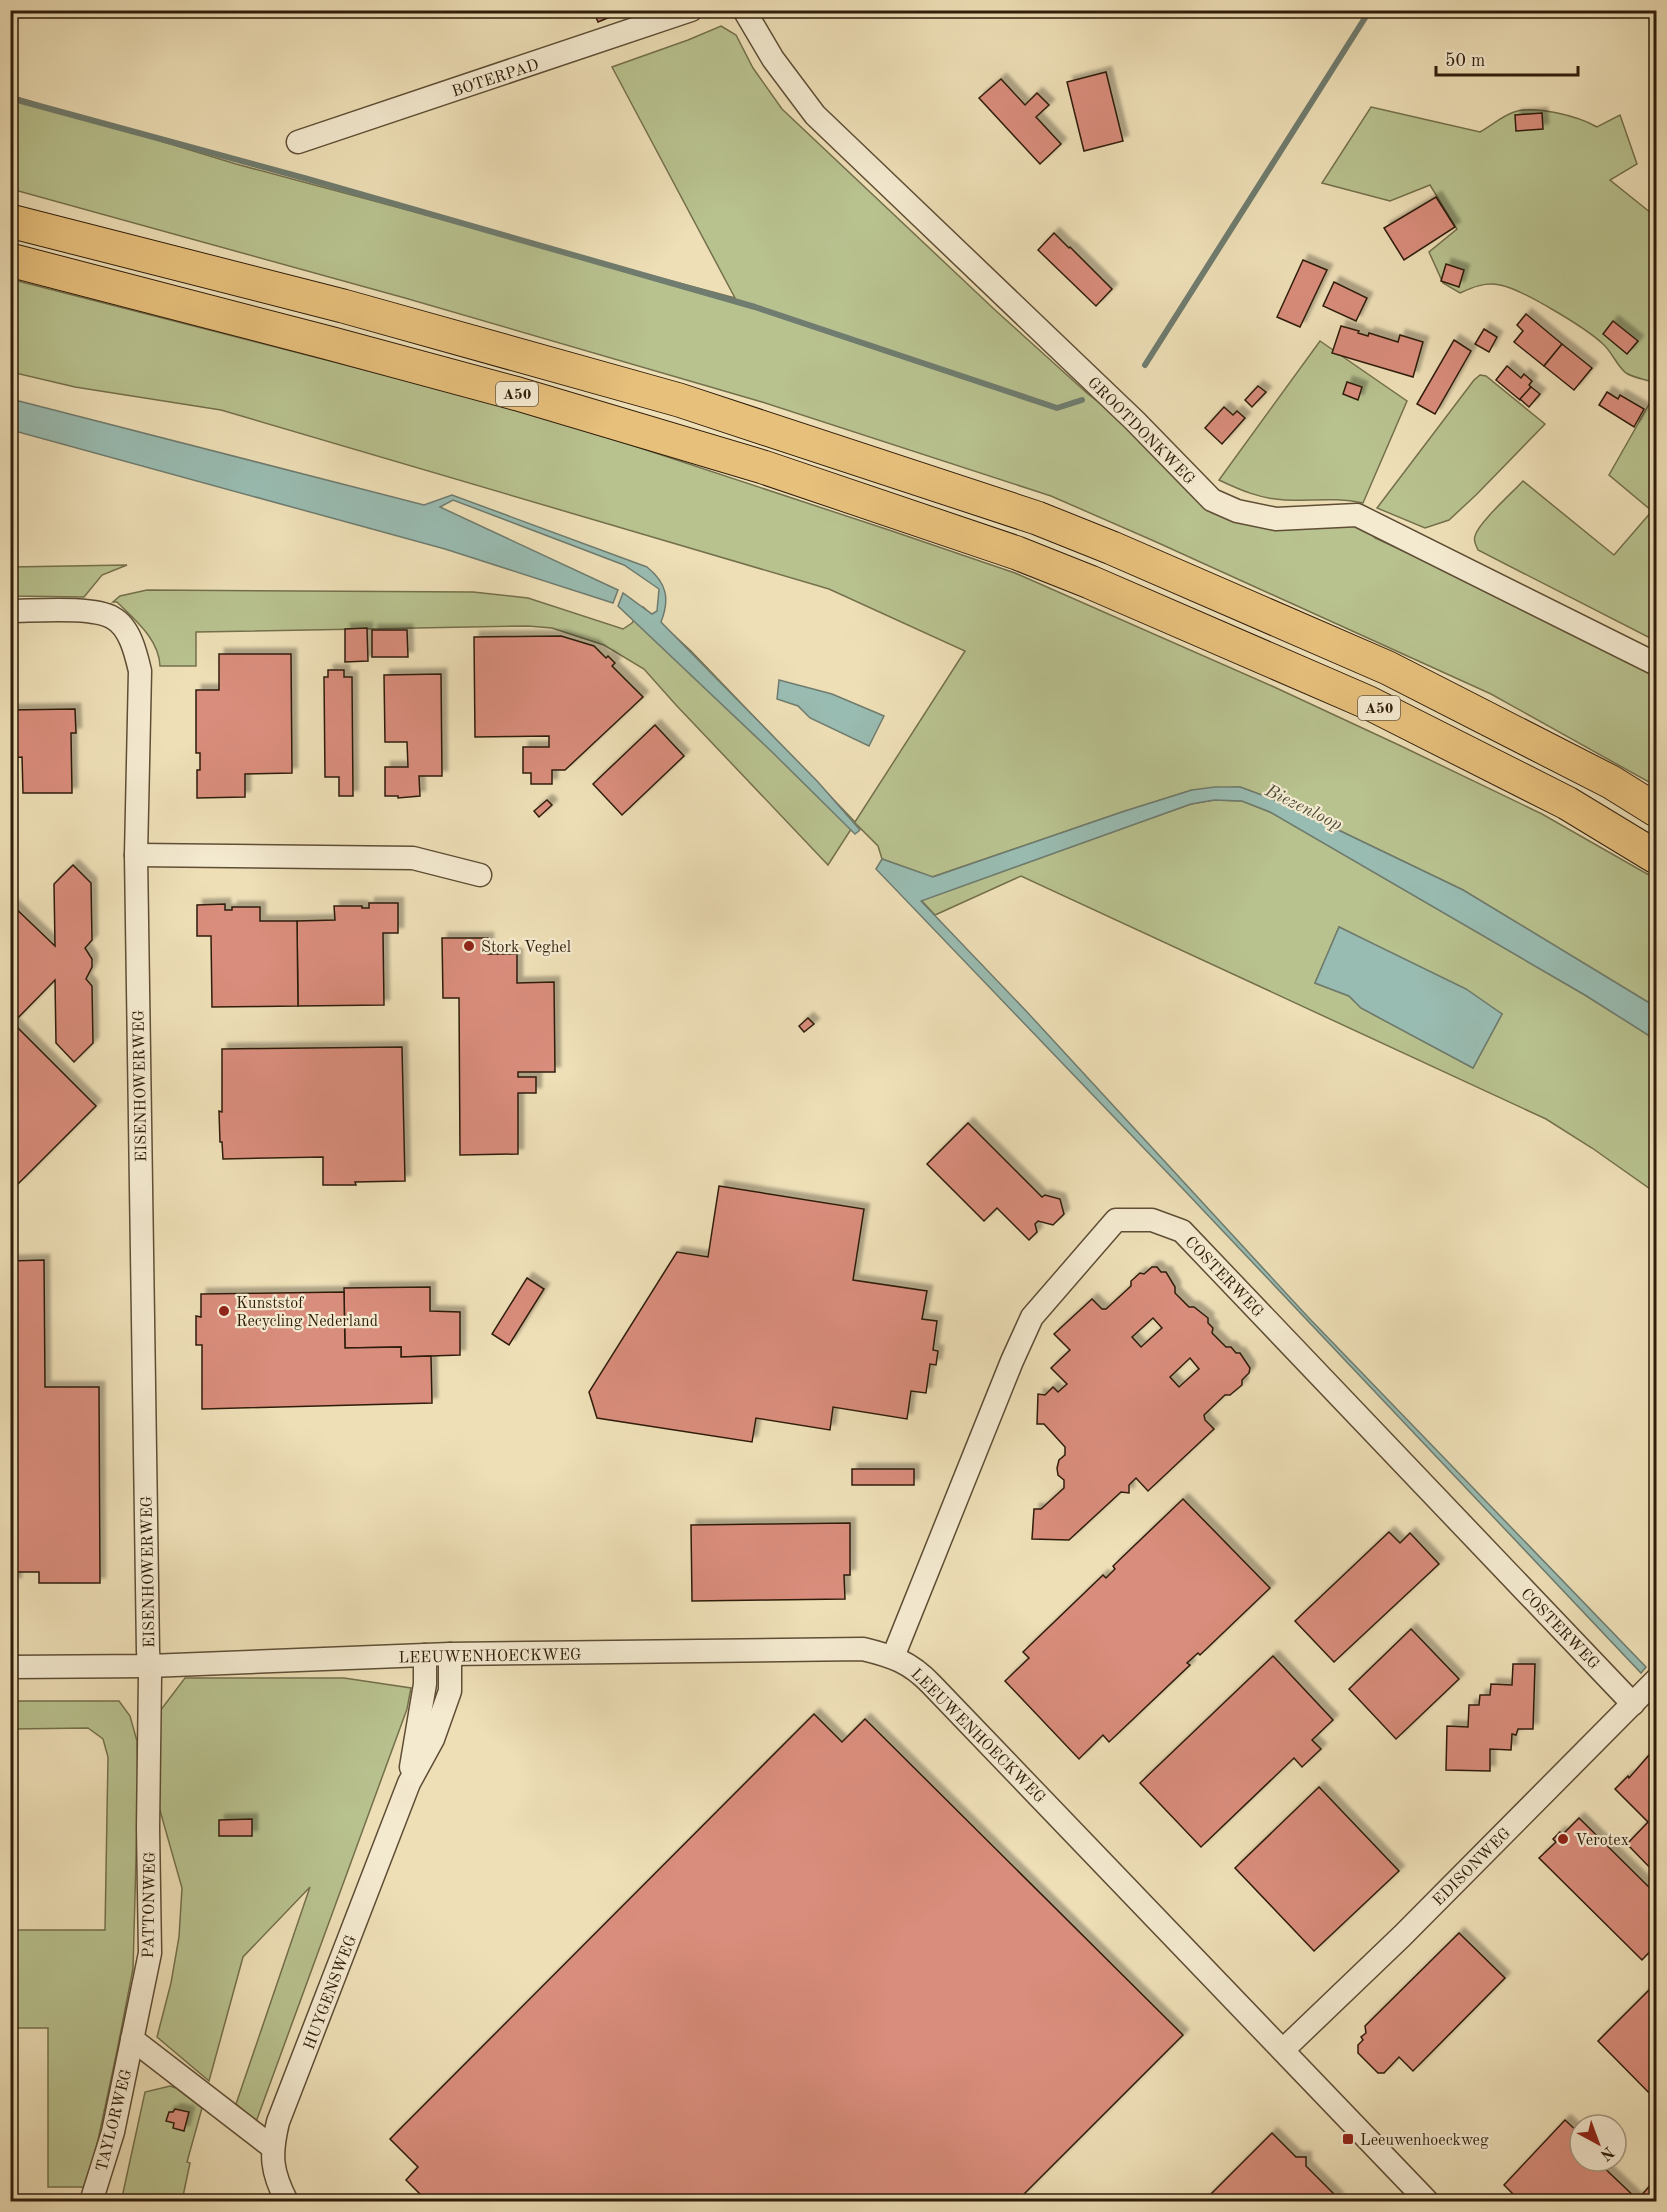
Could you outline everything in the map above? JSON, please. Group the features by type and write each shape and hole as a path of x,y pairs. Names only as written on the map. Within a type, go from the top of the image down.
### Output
{"highway":[{"name":"A50","path":"10,220 343,306 679,400 1037,518 1112,548 1388,668 1611,782 1656,810"},
{"name":"A50","path":"10,260 518,394 763,467 1017,553 1090,582 1368,703 1567,804 1656,857"}],"street":[{"name":"BOTERPAD","path":"298,142 691,10"},
{"name":"GROOTDONKWEG","path":"744,10 773,60 815,114 1135,421 1212,500 1237,511 1276,519 1357,515 1656,664"},
{"name":"EISENHOWERWEG","path":"10,612 95,612 114,618 126,632 135,650 140,671 136,855 149,1666"},
{"path":"136,855 413,858 480,875"},
{"name":"COSTERWEG","path":"893,1657 1012,1360 1032,1317 1116,1220 1152,1220 1182,1230 1633,1704"},
{"name":"LEEUWENHOECKWEG","path":"10,1667 149,1666 450,1654 863,1649 893,1657 922,1674 1428,2202"},
{"name":"HUYGENSWEG","path":"287,2202 273,2164 272,2147 278,2122 409,1783 433,1739 450,1691 450,1654"},
{"name":"HUYGENSWEG","path":"409,1783 426,1684 425,1655"},
{"name":"PATTONWEG","path":"132,2039 150,1953 149,1666"},
{"name":"EDISONWEG","path":"1283,2050 1402,1936 1656,1680"},
{"path":"132,2039 272,2147"},
{"name":"TAYLORWEG","path":"91,2202 112,2132 132,2039"}],"green space":[{"path":"721,26 736,35 753,68 782,109 995,310 1088,394 1139,433 1208,502 1343,522 1369,531 1375,538 1481,587 1656,676 1656,786 1491,694 1051,496 762,402 405,298 11,189 10,95 236,164 735,298 612,67"},
{"path":"1371,107 1480,132 1505,116 1523,110 1556,113 1597,127 1620,115 1637,164 1610,180 1656,217 1656,383 1626,373 1606,347 1595,337 1523,294 1500,285 1489,284 1460,293 1443,283 1429,252 1457,229 1430,185 1390,201 1322,183"},
{"path":"10,279 534,413 1015,573 1272,686 1542,814 1656,879 1656,1007 1463,890 1278,801 1240,787 1192,790 932,877 882,859 878,846 855,823 828,865 644,669 604,645 552,628 528,626 196,632 196,666 160,666 159,656 151,639 117,602 113,602 120,596 147,590 473,592 528,598 623,629 632,623 643,607 691,651 855,822 965,651 829,589 221,410 75,387 11,372"},
{"path":"1320,341 1407,401 1363,503 1268,498 1219,480"},
{"path":"1480,375 1486,376 1545,424 1449,520 1425,528 1377,508 1474,380"},
{"path":"1656,392 1656,641 1478,550 1474,540 1482,523 1523,481 1614,555 1652,511 1609,475"},
{"path":"127,565 102,575 84,597 11,596 11,567"},
{"path":"1214,800 1242,801 1270,812 1585,995 1656,1040 1656,1193 1546,1119 1021,876 935,915 921,900 1191,804","holes":["1339,927 1502,1014 1473,1068 1361,1008 1349,996 1315,983"]},
{"path":"185,1678 344,1678 411,1688 407,1709 256,2122 236,2104 310,1887 243,1957 209,2081 157,2037 171,1983 179,1937 182,1888 159,1807 160,1711"},
{"path":"10,1701 119,1701 130,1716 137,1741 133,1969 88,2187 48,2187 48,2028 11,2028 10,1930 105,1930 108,1757 103,1739 88,1728 11,1729"},
{"path":"170,2086 202,2108 187,2162 190,2163 182,2201 121,2202 145,2092"}],"water":[{"path":"11,399 424,505 452,495 647,567 659,579 665,592 664,614 661,622 818,782 860,830 855,834 618,606 623,593 652,614 657,611 659,589 624,565 453,500 440,507 618,590 613,603 445,549 11,430"},
{"path":"779,680 832,694 884,716 869,746 810,718 798,706 777,699"},
{"path":"1240,787 1278,801 1463,890 1656,1007 1656,1040 1585,995 1270,812 1242,801 1214,800 1191,804 921,901 1028,1013 1308,1317 1646,1667 1641,1673 1184,1190 876,869 882,859 933,877 1122,812 1192,790"},
{"path":"1339,927 1466,989 1502,1014 1473,1068 1361,1008 1349,996 1315,983"}],"building":[{"path":"593,10 607,10 610,17 598,22"},
{"path":"1106,72 1123,141 1084,151 1067,82"},
{"path":"1001,79 1025,105 1037,93 1049,105 1036,117 1061,144 1040,164 979,98"},
{"path":"1542,113 1543,129 1516,131 1515,115"},
{"path":"1436,197 1455,227 1404,260 1384,228"},
{"path":"1054,233 1112,289 1096,306 1038,250"},
{"path":"1303,260 1327,270 1300,327 1277,317"},
{"path":"1446,264 1464,270 1459,287 1441,281"},
{"path":"1334,282 1367,298 1356,321 1323,306"},
{"path":"1526,314 1562,344 1544,366 1514,342 1523,331 1517,325"},
{"path":"1613,321 1638,341 1627,354 1603,334"},
{"path":"1341,326 1368,336 1369,333 1398,342 1400,335 1423,342 1413,377 1332,353"},
{"path":"1484,329 1497,337 1489,352 1475,344"},
{"path":"1454,340 1471,351 1435,414 1417,404"},
{"path":"1562,344 1592,368 1574,390 1544,366"},
{"path":"1507,366 1521,378 1524,374 1532,381 1529,385 1531,387 1520,400 1496,380"},
{"path":"1347,382 1362,387 1358,400 1343,394"},
{"path":"1258,386 1266,392 1252,407 1245,400"},
{"path":"1531,387 1540,394 1529,407 1520,399"},
{"path":"1607,392 1618,399 1620,395 1644,409 1634,427 1599,405"},
{"path":"1224,407 1233,415 1237,411 1245,418 1222,444 1205,428"},
{"path":"367,628 368,661 345,662 345,629"},
{"path":"372,630 407,630 408,657 372,657"},
{"path":"561,636 594,646 606,658 608,656 615,663 612,666 643,697 565,770 552,770 552,784 531,784 531,773 523,773 523,747 549,747 549,736 475,737 474,637"},
{"path":"219,654 291,654 292,773 245,774 245,797 197,798 197,770 200,770 200,753 196,753 196,690 219,690"},
{"path":"328,670 344,670 344,677 352,677 353,796 339,796 339,777 325,777 324,677 328,677"},
{"path":"441,674 442,776 419,776 420,796 398,798 398,796 385,796 385,767 408,767 407,742 385,742 384,675"},
{"path":"75,709 76,733 71,733 72,793 23,793 22,757 12,758 10,710"},
{"path":"655,725 684,756 622,815 593,784"},
{"path":"547,800 552,805 539,817 534,811"},
{"path":"73,865 91,883 92,940 85,948 92,959 92,967 86,979 92,986 93,1043 74,1062 56,1043 55,980 13,1023 96,1106 18,1184 10,1176 10,903 55,946 54,884"},
{"path":"369,903 398,903 398,933 383,933 384,1005 298,1006 297,921 335,920 334,906 369,908"},
{"path":"225,904 225,910 232,910 232,907 260,907 260,921 297,921 298,1006 212,1007 211,936 197,936 197,905"},
{"path":"442,938 488,938 488,954 517,954 517,983 554,982 555,1072 518,1072 518,1077 536,1077 536,1093 518,1093 518,1154 460,1155 459,998 443,998"},
{"path":"808,1018 814,1024 804,1032 799,1026"},
{"path":"402,1047 405,1181 323,1185 323,1157 223,1159 219,1111 222,1112 222,1049"},
{"path":"968,1123 1042,1197 1045,1195 1060,1199 1064,1214 1053,1225 1038,1221 1035,1224 1037,1232 1029,1240 997,1208 984,1221 927,1164"},
{"path":"719,1186 864,1209 853,1280 927,1291 922,1319 937,1321 933,1350 938,1351 936,1365 930,1364 926,1393 911,1391 907,1419 833,1407 830,1430 756,1418 752,1442 597,1418 589,1392 677,1252 708,1257"},
{"path":"44,1260 45,1387 99,1387 100,1583 39,1583 39,1572 16,1572 16,1583 10,1583 10,1261"},
{"path":"1152,1267 1166,1272 1175,1287 1175,1293 1189,1307 1194,1307 1208,1318 1208,1323 1213,1328 1212,1333 1226,1347 1231,1347 1236,1353 1240,1353 1250,1368 1249,1373 1242,1380 1242,1385 1230,1395 1225,1395 1204,1415 1205,1420 1214,1429 1148,1491 1136,1478 1129,1485 1129,1493 1121,1492 1069,1540 1032,1539 1034,1509 1041,1509 1064,1488 1064,1480 1058,1475 1057,1468 1059,1460 1065,1455 1065,1447 1044,1424 1037,1424 1038,1394 1045,1395 1053,1387 1058,1392 1067,1384 1051,1368 1070,1350 1054,1334 1092,1299 1102,1309 1106,1309 1131,1286 1131,1281 1140,1273 1144,1274","holes":["1153,1318 1162,1328 1141,1347 1132,1337","1190,1358 1199,1369 1179,1387 1170,1377"]},
{"path":"527,1278 544,1289 509,1345 492,1334"},
{"path":"430,1287 430,1311 460,1312 460,1355 401,1357 401,1347 345,1348 344,1288"},
{"path":"344,1292 345,1348 401,1347 401,1357 431,1356 432,1403 202,1409 202,1345 196,1345 196,1316 201,1317 201,1294"},
{"path":"852,1469 914,1469 914,1485 852,1485"},
{"path":"1183,1499 1270,1588 1200,1655 1198,1653 1187,1663 1190,1665 1109,1742 1103,1735 1079,1759 1005,1681 1029,1658 1023,1652 1103,1575 1106,1578 1115,1569 1113,1566"},
{"path":"850,1523 850,1575 844,1575 845,1599 692,1601 691,1525"},
{"path":"1389,1532 1400,1543 1410,1533 1439,1564 1334,1662 1295,1621"},
{"path":"1411,1629 1459,1679 1396,1739 1349,1689"},
{"path":"1273,1656 1333,1720 1312,1740 1321,1749 1302,1767 1294,1758 1201,1847 1140,1783"},
{"path":"1513,1664 1535,1664 1533,1729 1518,1729 1516,1735 1512,1734 1511,1750 1490,1749 1490,1771 1446,1770 1447,1726 1468,1727 1469,1705 1479,1705 1480,1695 1490,1695 1491,1684 1512,1685"},
{"path":"814,1714 842,1742 865,1719 1183,2035 1016,2202 428,2202 406,2180 418,2167 390,2139"},
{"path":"1650,1754 1656,1761 1656,1874 1627,1844 1648,1822 1615,1789 1628,1776 1629,1778"},
{"path":"1319,1787 1399,1871 1314,1951 1235,1868"},
{"path":"1579,1818 1656,1894 1656,1945 1642,1960 1539,1858 1556,1842 1553,1839 1560,1832 1563,1834"},
{"path":"252,1819 252,1836 219,1836 219,1820"},
{"path":"1459,1933 1505,1978 1413,2071 1399,2057 1384,2073 1378,2073 1358,2053 1358,2045 1363,2040 1361,2037 1366,2033 1365,2026"},
{"path":"1656,1983 1656,2100 1598,2041"},
{"path":"175,2109 189,2112 184,2131 173,2128 174,2123 166,2121 169,2112"},
{"path":"1565,2120 1568,2123 1568,2173 1610,2173 1640,2202 1521,2202 1504,2185"},
{"path":"1272,2133 1296,2157 1306,2157 1306,2166 1338,2198 1335,2202 1203,2202"},
{"path":"1656,2179 1656,2202 1637,2200"}],"waterway":[{"path":"1145,365 1370,10"},
{"path":"10,98 304,178 755,307 1057,408 1082,400"}],"place":[{"name":"Stork Veghel","path":"469,946"},
{"name":"Kunststof Recycling Nederland","path":"224,1311"},
{"name":"Verotex","path":"1563,1839"},
{"name":"Leeuwenhoeckweg","path":"1348,2139"}],"water label":[{"name":"Biezenloop","path":"1304,807"}]}
